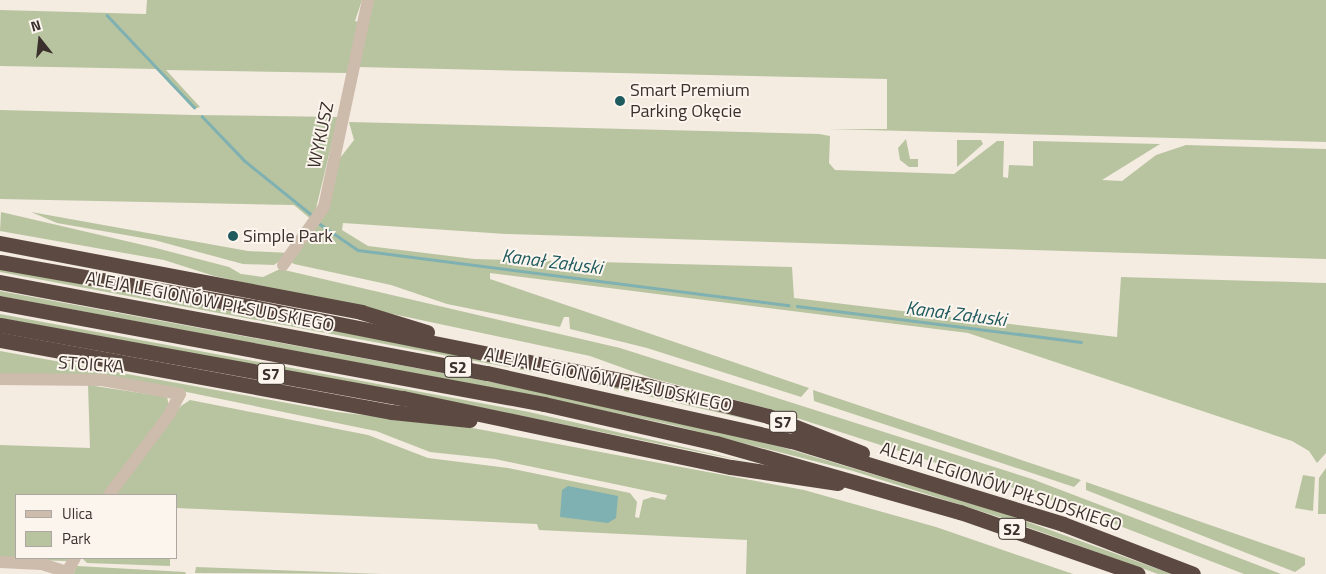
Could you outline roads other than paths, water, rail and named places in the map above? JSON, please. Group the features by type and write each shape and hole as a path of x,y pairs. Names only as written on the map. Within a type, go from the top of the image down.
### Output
{"highway":[{"path":"0,243 361,312 475,349"},
{"name":"S7","path":"0,262 475,349 737,407 833,439 912,475"},
{"name":"ALEJA LEGIONÓW PIŁSUDSKIEGO","path":"0,282 654,407 912,475 1063,524 1193,574"},
{"name":"ALEJA LEGIONÓW PIŁSUDSKIEGO","path":"0,303 544,404 716,443 885,489 1138,574"},
{"name":"S7","path":"0,325 541,425 732,467 885,489"},
{"path":"0,340 392,412 541,425"}],"street":[{"name":"WYKUSZ","path":"284,265 324,207 368,0"},
{"name":"STOICKA","path":"0,379 102,380 180,394 169,416 110,494"},
{"path":"0,562 42,564 66,573 74,559"}],"water":[{"path":"568,486 618,496 616,518 608,523 560,517 562,490"}],"waterway":[{"name":"Kanał Załuski","path":"107,15 194,107"},
{"name":"Kanał Załuski","path":"202,116 245,161 312,215"},
{"name":"Kanał Załuski","path":"320,224 358,250 788,305"},
{"name":"Kanał Załuski","path":"797,306 1081,342"}],"place":[{"name":"Smart Premium Parking Okęcie","path":"620,101"},
{"name":"Simple Park","path":"233,236"}]}
